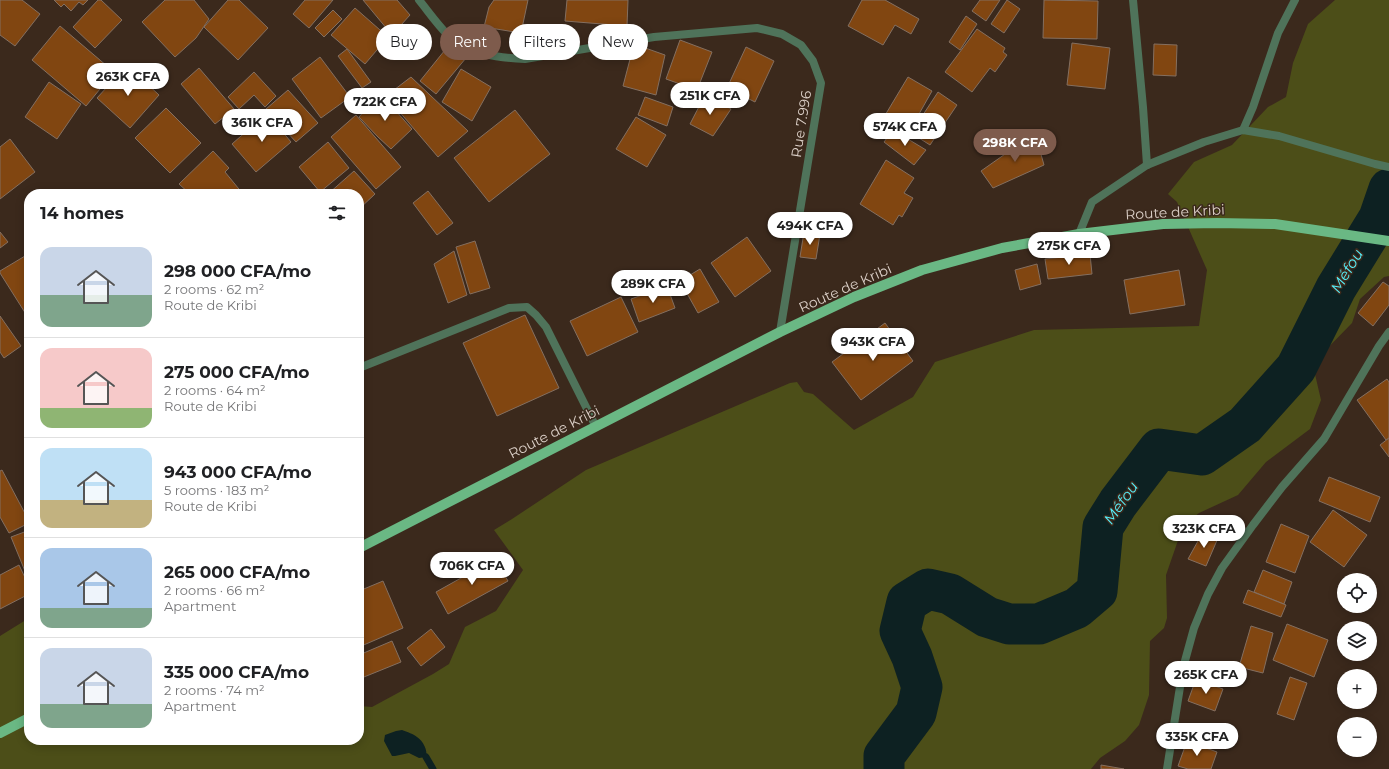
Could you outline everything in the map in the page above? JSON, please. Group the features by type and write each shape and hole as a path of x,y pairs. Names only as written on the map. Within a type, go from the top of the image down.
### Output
{"main road":[{"name":"Route de Kribi","path":"364,545 780,332 854,297 922,270 1002,248 1079,234 1163,224 1216,222 1274,224 1389,241"},
{"path":"0,733 24,721"}],"street":[{"name":"Rue 7.996","path":"419,0 447,34 465,47 483,54 507,58 525,59 654,37 757,28 782,34 801,45 813,61 821,83 780,332"},
{"path":"1133,0 1147,165"},
{"path":"1243,130 1253,106 1278,33 1295,0"},
{"path":"1079,234 1092,202 1147,165 1204,142 1243,130 1280,136 1389,167"},
{"path":"364,366 509,308 527,307 546,327 596,427"},
{"path":"1167,769 1182,668 1194,628 1208,594 1222,568 1253,525 1282,487 1324,438 1379,346 1389,332"}],"shaded area":[{"path":"1335,0 1389,0 1389,276 1384,277 1360,299 1352,323 1316,360 1314,370 1321,400 1310,429 1266,462 1238,495 1199,513 1183,526 1166,575 1167,618 1164,628 1150,641 1149,695 1139,725 1125,741 1100,758 1091,769 0,769 0,636 24,621 24,745 364,745 364,706 372,707 449,664 465,627 496,611 523,570 494,530 586,470 790,383 797,382 804,392 813,394 854,430 913,397 935,362 1034,330 1199,326 1207,270 1177,202 1168,194 1194,162 1232,145 1268,107 1286,97 1293,63 1308,24"}],"water":[{"path":"402,730 414,735 421,741 426,749 426,757 419,758 409,753 392,756 384,741 385,735"}],"building":[{"path":"0,0 22,0 40,14 15,46 0,35"},
{"path":"54,0 88,0 83,5 79,2 71,11 64,4 61,7"},
{"path":"98,0 101,0 122,20 95,48 73,27"},
{"path":"165,0 194,0 209,19 196,38 175,57 142,22"},
{"path":"228,0 239,0 268,28 238,60 204,27"},
{"path":"305,0 333,0 309,28 293,14"},
{"path":"363,0 397,0 410,15 402,24 383,24"},
{"path":"494,0 528,0 523,24 509,24 509,31 501,30 501,24 485,24 489,7"},
{"path":"567,0 628,0 627,24 602,24 565,21"},
{"path":"862,0 885,0 919,19 911,34 895,25 883,45 848,26"},
{"path":"980,0 1000,0 986,21 972,11"},
{"path":"1007,0 1020,9 1004,33 991,24"},
{"path":"1044,0 1098,1 1097,39 1043,38"},
{"path":"355,8 376,26 376,51 365,64 331,35"},
{"path":"333,10 342,19 324,37 315,28"},
{"path":"966,16 977,24 960,50 949,42"},
{"path":"60,26 114,72 86,106 32,60"},
{"path":"977,29 1005,48 1003,52 1007,55 995,72 990,68 972,92 945,72"},
{"path":"680,40 712,52 697,90 666,79"},
{"path":"1072,43 1110,48 1105,89 1067,85"},
{"path":"1154,44 1177,45 1176,76 1153,75"},
{"path":"746,47 774,61 755,102 727,88"},
{"path":"347,49 371,82 362,88 338,56"},
{"path":"648,49 665,55 656,95 623,86 630,60 648,60"},
{"path":"440,56 440,60 464,60 436,94 420,81"},
{"path":"320,57 350,97 321,118 292,79"},
{"path":"127,65 159,95 130,128 97,98"},
{"path":"199,68 234,109 215,124 181,84"},
{"path":"461,69 491,87 472,121 442,102"},
{"path":"254,72 276,96 265,107 254,95 239,109 228,97"},
{"path":"411,77 468,131 438,157 386,96"},
{"path":"908,77 932,91 906,137 881,122"},
{"path":"49,82 81,104 57,139 25,117"},
{"path":"288,90 318,123 296,142 266,109"},
{"path":"938,92 957,105 930,145 911,133"},
{"path":"379,94 391,109 395,110 412,129 391,149 359,117"},
{"path":"705,95 731,109 713,136 690,124"},
{"path":"645,97 673,107 667,126 638,115"},
{"path":"166,108 201,143 170,173 135,138"},
{"path":"515,110 550,154 489,202 454,158"},
{"path":"267,113 291,142 256,172 232,144"},
{"path":"356,115 401,167 376,189 331,137"},
{"path":"636,117 666,135 647,167 616,149"},
{"path":"893,130 926,150 914,165 884,142"},
{"path":"1035,133 1044,165 993,188 981,171"},
{"path":"10,139 35,172 0,199 0,147"},
{"path":"328,142 349,168 324,189 317,189 299,167"},
{"path":"213,151 229,168 225,172 239,189 184,189 179,184"},
{"path":"886,160 914,178 904,193 913,198 902,217 899,215 893,225 860,204"},
{"path":"354,171 375,194 364,204 364,189 334,189"},
{"path":"428,191 453,223 437,235 413,203"},
{"path":"0,232 8,242 0,248"},
{"path":"804,232 820,234 816,259 800,257"},
{"path":"747,237 771,271 735,297 711,263"},
{"path":"475,241 490,288 470,294 456,247"},
{"path":"454,251 467,295 448,303 434,264"},
{"path":"1090,254 1092,274 1048,279 1045,259"},
{"path":"24,257 24,311 0,273 0,271"},
{"path":"1037,264 1041,284 1020,290 1015,270"},
{"path":"700,269 719,302 698,313 680,281"},
{"path":"1179,270 1185,305 1130,314 1124,280"},
{"path":"1383,282 1389,286 1389,305 1373,326 1358,313"},
{"path":"667,286 675,308 639,322 631,299"},
{"path":"621,297 638,332 587,356 570,321"},
{"path":"525,315 559,388 497,416 463,343"},
{"path":"0,316 21,346 4,358 0,352"},
{"path":"885,323 913,361 861,400 832,362"},
{"path":"1387,379 1389,382 1389,438 1386,440 1357,400"},
{"path":"1389,438 1389,457 1380,445"},
{"path":"2,470 24,512 24,526 9,533 0,517 0,471"},
{"path":"1329,477 1380,497 1370,522 1319,501"},
{"path":"1333,510 1367,535 1344,567 1310,542"},
{"path":"1281,524 1309,536 1295,573 1266,562"},
{"path":"24,532 24,569 11,537"},
{"path":"1203,532 1218,538 1206,566 1188,559"},
{"path":"495,559 508,581 448,614 436,592"},
{"path":"19,565 24,576 24,597 0,609 0,575"},
{"path":"1263,570 1292,582 1284,604 1254,592"},
{"path":"383,581 403,628 364,645 364,589"},
{"path":"1248,590 1286,605 1281,617 1243,603"},
{"path":"1287,624 1328,640 1314,677 1273,660"},
{"path":"1251,626 1273,633 1263,673 1239,667"},
{"path":"431,629 445,647 421,666 407,648"},
{"path":"392,641 401,662 364,677 364,653"},
{"path":"1290,677 1307,683 1294,720 1277,714"},
{"path":"1196,679 1223,689 1215,711 1188,701"},
{"path":"1187,741 1217,752 1211,769 1188,769 1178,766"},
{"path":"1101,765 1124,769 1101,769"}],"waterway":[{"name":"Méfou","path":"884,769 884,756 916,713 922,687 912,657 900,631 907,602 928,589 950,594 987,617 1009,624 1039,624 1077,608 1097,591 1103,527 1118,503 1159,449 1202,455 1245,425 1296,368 1336,288 1379,218 1389,189"},
{"path":"426,757 433,769"}]}
